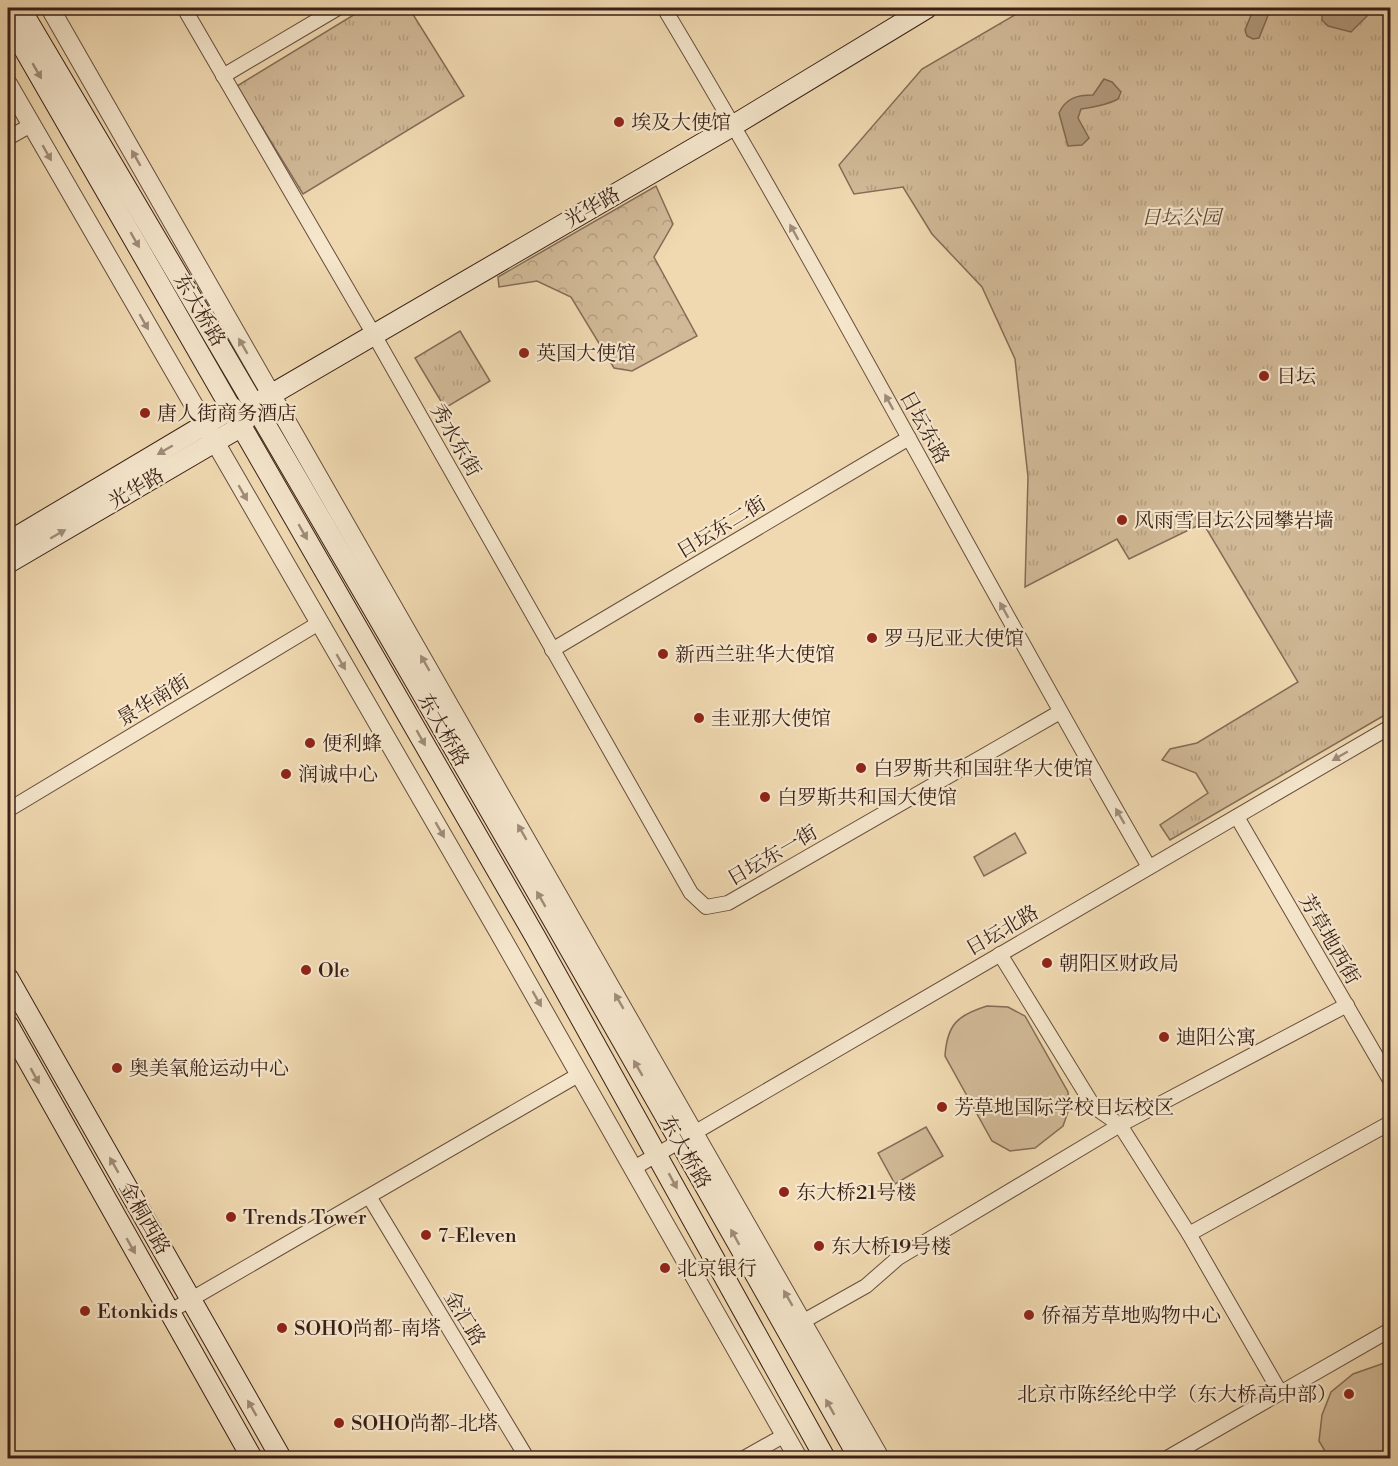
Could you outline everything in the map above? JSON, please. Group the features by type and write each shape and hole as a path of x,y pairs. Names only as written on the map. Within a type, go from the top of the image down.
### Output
{"main road":[{"name":"东大桥路","path":"20,8 264,401 687,1136 859,1458"},
{"name":"光华路","path":"8,563 373,333 734,125 927,8"},
{"name":"东大桥路","path":"8,21 658,1153 825,1458"},
{"name":"光华路","path":"8,542 209,435"},
{"name":"金桐西路","path":"8,978 281,1458"},
{"name":"金桐西路","path":"8,1024 252,1458"}],"street":[{"path":"51,8 264,401"},
{"name":"秀水东街","path":"184,8 373,333 691,893"},
{"path":"223,76 338,8"},
{"name":"日坛东路","path":"664,8 734,125 1060,712 1149,867"},
{"path":"8,84 580,1074 798,1458"},
{"path":"8,138 31,125"},
{"name":"日坛东二街","path":"552,650 909,438"},
{"name":"景华南街","path":"8,810 319,623"},
{"name":"日坛东一街","path":"691,893 706,907 728,903 1060,712"},
{"name":"日坛北路","path":"634,1168 1390,727"},
{"name":"芳草地西街","path":"1237,817 1390,1080"},
{"path":"1000,954 1094,1107 1120,1125 1190,1234 1280,1392"},
{"path":"802,1322 866,1286 898,1258 1120,1125 1347,1005"},
{"path":"169,1312 370,1198 580,1074"},
{"path":"1190,1234 1390,1123"},
{"path":"687,1136 802,1322 880,1458"},
{"name":"金汇路","path":"370,1198 527,1458"},
{"path":"743,1360 748,1320"},
{"path":"1167,1458 1390,1330"},
{"path":"744,1458 785,1434"}],"green space":[{"path":"365,8 409,8 464,96 303,194 237,86"},
{"name":"日坛公园","path":"1027,8 1390,8 1390,712 1170,840 1160,825 1208,793 1196,773 1162,760 1170,749 1197,743 1298,682 1203,523 1129,559 1117,539 1025,587 1028,477 1015,359 982,287 932,234 903,187 854,194 839,165 922,69"},
{"path":"656,186 673,224 654,257 697,336 632,371 614,368 571,297 537,281 499,287 498,277"},
{"path":"460,331 490,381 445,408 415,358"},
{"path":"1015,833 1026,853 984,876 974,857"},
{"path":"987,1006 1008,1007 1025,1016 1068,1092 1069,1109 1063,1126 1035,1148 1010,1151 992,1141 945,1056 948,1036 956,1022 968,1013"},
{"path":"926,1127 943,1156 895,1184 878,1153"},
{"path":"1390,1361 1390,1458 1329,1458 1319,1441 1322,1415 1331,1392 1353,1374"}],"shaded area":[{"path":"1254,8 1271,8 1259,38 1253,39 1247,36 1245,30"},
{"path":"1322,8 1375,8 1351,32 1328,26 1322,20"},
{"path":"1104,79 1112,82 1121,92 1118,99 1100,106 1081,109 1078,118 1089,138 1082,145 1068,146 1059,113 1073,98 1093,95"}],"place":[{"name":"埃及大使馆","path":"619,122"},
{"name":"英国大使馆","path":"524,353"},
{"name":"日坛","path":"1264,376"},
{"name":"唐人街商务酒店","path":"145,413"},
{"name":"风雨雪日坛公园攀岩墙","path":"1122,520"},
{"name":"罗马尼亚大使馆","path":"872,638"},
{"name":"新西兰驻华大使馆","path":"663,654"},
{"name":"圭亚那大使馆","path":"699,718"},
{"name":"便利蜂","path":"310,743"},
{"name":"白罗斯共和国驻华大使馆","path":"861,768"},
{"name":"润诚中心","path":"286,774"},
{"name":"白罗斯共和国大使馆","path":"765,797"},
{"name":"朝阳区财政局","path":"1047,963"},
{"name":"Ole","path":"306,970"},
{"name":"迪阳公寓","path":"1164,1037"},
{"name":"奥美氧舱运动中心","path":"117,1068"},
{"name":"芳草地国际学校日坛校区","path":"942,1107"},
{"name":"东大桥21号楼","path":"784,1192"},
{"name":"Trends Tower","path":"231,1217"},
{"name":"7-Eleven","path":"426,1235"},
{"name":"东大桥19号楼","path":"819,1246"},
{"name":"北京银行","path":"665,1268"},
{"name":"Etonkids","path":"85,1311"},
{"name":"侨福芳草地购物中心","path":"1029,1315"},
{"name":"SOHO尚都-南塔","path":"282,1328"},
{"name":"北京市陈经纶中学（东大桥高中部）","path":"1349,1394"},
{"name":"SOHO尚都-北塔","path":"339,1423"}]}
